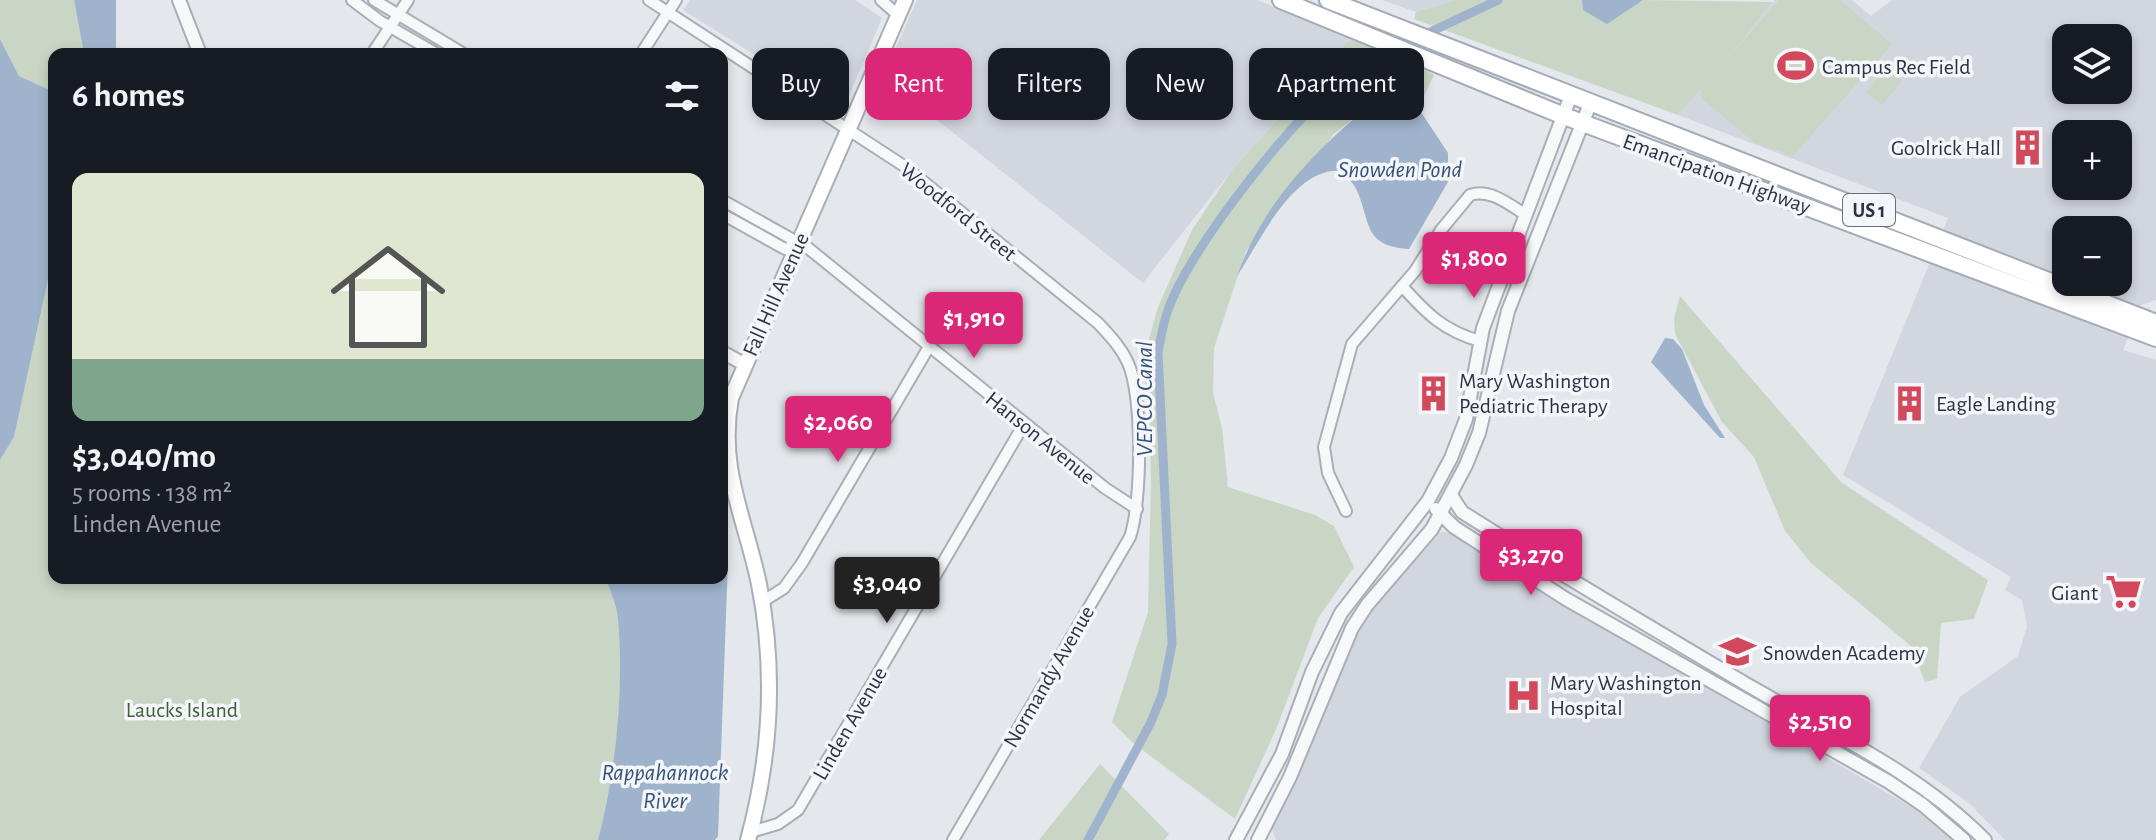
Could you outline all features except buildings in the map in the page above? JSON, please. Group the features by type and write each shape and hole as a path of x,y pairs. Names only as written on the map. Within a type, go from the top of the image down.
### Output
{"main road":[{"name":"Fall Hill Avenue","path":"728,420 744,364 905,0"},
{"name":"Emancipation Highway","path":"1281,0 1582,123 2149,327"},
{"name":"Emancipation Highway","path":"1328,0 2149,327"},
{"name":"Fall Hill Avenue","path":"728,465 762,602 769,679 769,740 750,836"}],"street":[{"path":"179,0 198,48"},
{"path":"352,0 427,48"},
{"path":"374,0 453,48"},
{"path":"376,48 408,0"},
{"name":"Woodford Street","path":"649,0 723,48"},
{"path":"645,48 676,0"},
{"path":"881,0 898,15"},
{"name":"Woodford Street","path":"728,51 849,128 942,196 1086,313 1115,341 1128,362 1135,385 1137,509"},
{"path":"1571,95 1480,341 1466,419 1451,458 1428,501 1354,592 1341,613 1312,672 1282,754 1239,834 1259,840 1290,777 1352,628 1441,515 1451,495 1479,433 1508,311 1590,104"},
{"path":"1346,511 1325,458 1327,429 1352,344 1402,286 1470,195 1481,193 1504,201 1526,215"},
{"name":"Hanson Avenue","path":"728,203 790,238 796,245"},
{"name":"Hanson Avenue","path":"728,217 785,249 796,245 807,247 1024,424 1137,509"},
{"path":"1402,286 1445,330 1480,341"},
{"path":"762,602 784,588 802,563 930,345"},
{"path":"728,355 744,364"},
{"name":"Linden Avenue","path":"750,836 778,824 798,810 1024,424"},
{"path":"1451,495 1462,512 1575,583 1904,773 1957,811 1985,840"},
{"path":"1428,501 1441,515 1566,599 1889,782 1942,819 1964,840"},
{"name":"Normandy Avenue","path":"953,840 1130,537 1137,509"}],"shaded area":[{"path":"690,0 855,0 882,18 869,48 865,48 865,58 849,96 849,48 752,48 752,53 683,10"},
{"path":"917,0 1257,0 1351,38 1342,48 1249,48 1249,120 1277,120 1232,170 1143,283 937,120 972,120 972,48 896,48"},
{"path":"1382,0 1455,0 1416,12"},
{"path":"1775,0 1852,0 1871,16 1892,0 2156,0 2156,300 2141,305 2123,350 2156,360 2156,840 2005,840 1969,803 1919,768 1960,697 2018,656 2027,627 2022,600 2005,590 2011,577 1843,475 1948,218 1678,115"},
{"name":"Mary Washington Hospital","path":"1442,531 1461,537 1574,609 1918,811 1952,840 1276,840 1271,826 1342,658 1367,612"}],"green space":[{"path":"0,0 74,0 83,48 48,48 48,89 19,76 0,39"},
{"path":"1455,0 1582,0 1583,10 1626,10 1643,0 1773,2 1720,67 1779,0 1840,0 1892,44 1793,156 1755,143 1701,98 1701,89 1678,115 1414,19 1416,12"},
{"path":"1351,38 1379,48 1342,48"},
{"path":"1887,67 1902,81 1882,105 1866,92"},
{"path":"1424,70 1434,75 1424,96"},
{"path":"1277,120 1351,120 1333,135 1246,251 1214,348 1213,393 1222,428 1228,487 1315,515 1334,526 1354,567 1318,618 1277,727 1235,819 1133,743 1112,722 1148,612 1151,481 1149,401 1142,364 1158,307 1192,230 1232,170"},
{"name":"Laucks Island","path":"48,280 48,584 608,584 617,614 619,703 610,786 598,840 0,840 0,460 14,437"},
{"path":"1680,296 1841,482 1988,580 1974,619 1941,623 1937,679 1925,682 1911,646 1811,563 1785,531 1754,457 1722,422 1675,334 1674,318"},
{"path":"1100,764 1169,834 1164,840 1039,840"}],"water":[{"path":"74,0 116,0 116,48 83,48"},
{"path":"1582,0 1643,0 1607,24 1583,10"},
{"path":"0,39 19,76 48,89 48,280 14,437 0,460"},
{"name":"Snowden Pond","path":"1424,117 1448,153 1448,182 1409,249 1384,244 1377,239 1368,224 1357,190 1343,171 1325,172 1294,192 1268,225 1237,276 1263,222 1279,198 1353,120 1424,120"},
{"path":"1665,338 1673,339 1682,349 1704,405 1725,438 1720,438 1651,362"},
{"name":"Rappahannock River","path":"608,584 727,584 718,836 715,840 598,840 610,786 619,703 620,647 615,604"}],"waterway":[{"name":"VEPCO Canal","path":"1088,840 1150,724 1162,695 1172,644 1158,352 1166,315 1179,286 1237,196 1307,112 1327,94 1366,66 1498,0"}],"place":[{"name":"Campus Rec Field","path":"1796,66"},
{"name":"Goolrick Hall","path":"2027,147"},
{"name":"Mary Washington Pediatric Therapy","path":"1433,393"},
{"name":"Eagle Landing","path":"1910,403"},
{"name":"Giant","path":"2124,592"},
{"name":"Snowden Academy","path":"1737,652"},
{"name":"Mary Washington Hospital","path":"1524,695"}]}
